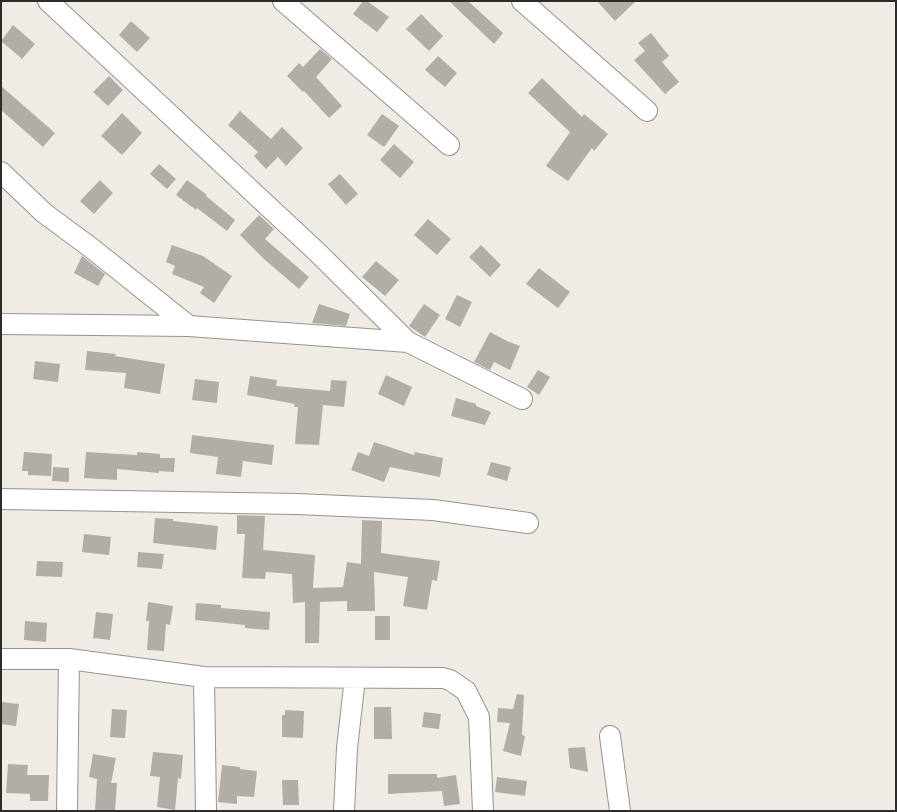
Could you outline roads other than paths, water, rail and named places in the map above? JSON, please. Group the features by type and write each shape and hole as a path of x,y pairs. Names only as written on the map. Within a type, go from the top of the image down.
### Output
{"street":[{"path":"48,1 317,252 408,342 522,398"},
{"path":"283,1 448,145"},
{"path":"522,1 647,110"},
{"path":"1,172 44,213 90,247 189,326"},
{"path":"1,324 189,326 408,342"},
{"path":"1,499 289,504 433,510 528,523"},
{"path":"1,659 69,659 204,677 443,678 450,680 466,691 479,717 483,811"},
{"path":"67,811 69,659"},
{"path":"204,677 206,811"},
{"path":"344,811 347,748 355,678"},
{"path":"610,736 620,811"}]}
